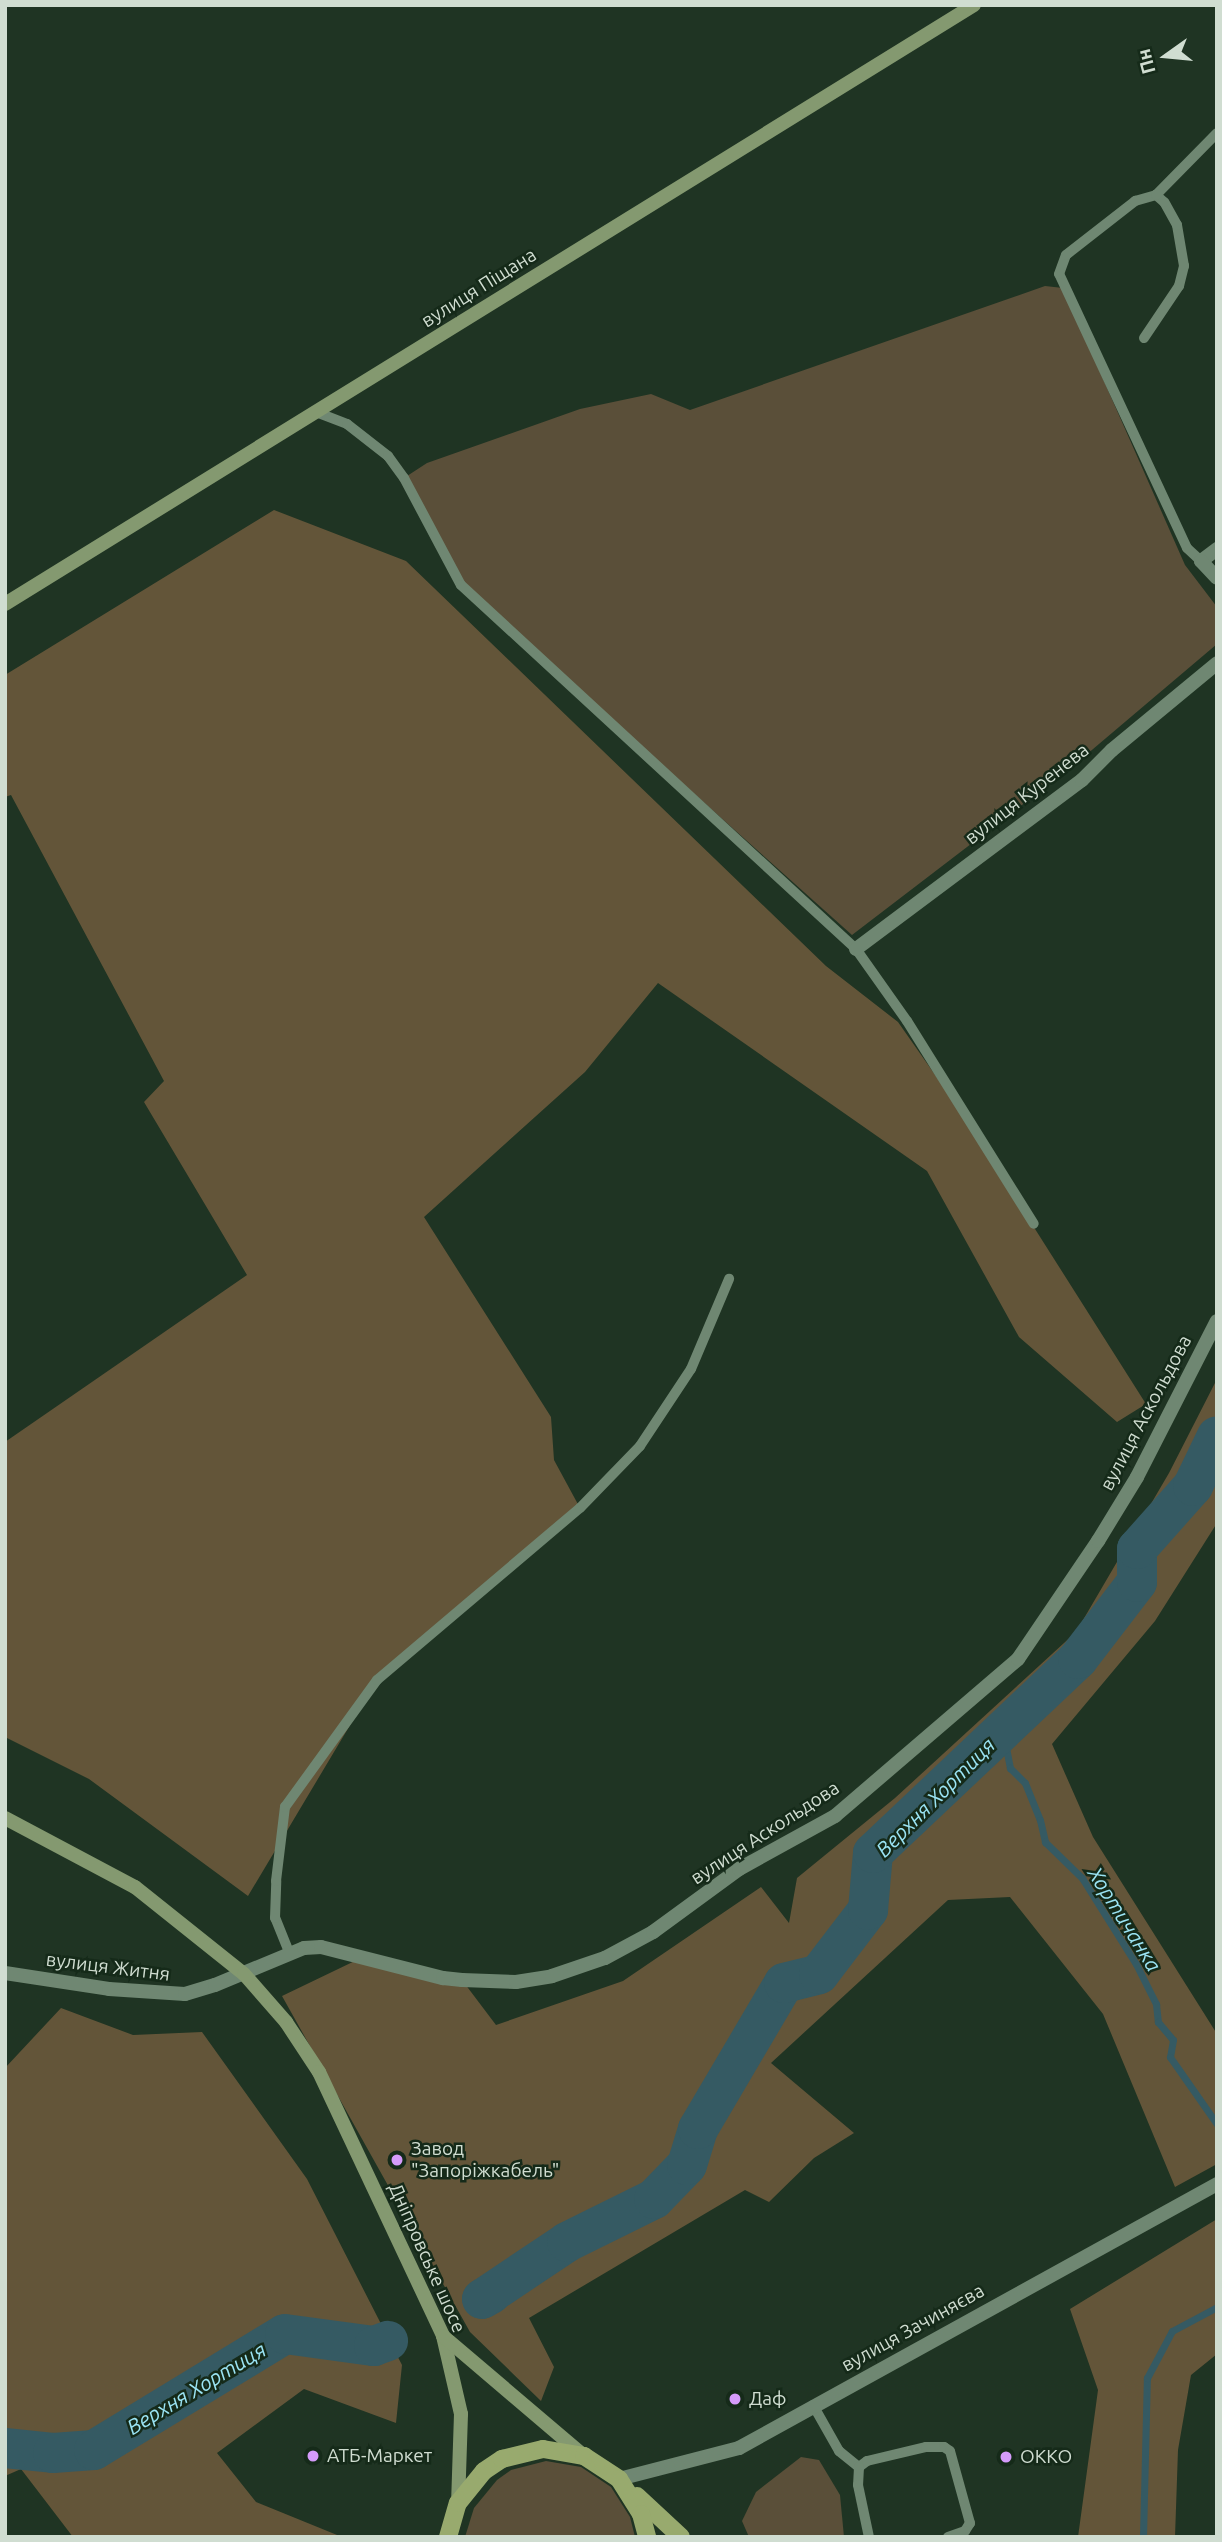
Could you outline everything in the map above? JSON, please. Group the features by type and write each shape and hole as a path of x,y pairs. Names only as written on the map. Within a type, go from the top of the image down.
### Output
{"main road":[{"path":"448,2537 458,2503 469,2486 502,2459 543,2449 584,2456 619,2479 681,2537"},
{"path":"619,2479 641,2514 647,2537"}],"street":[{"name":"вулиця Піщана","path":"5,604 974,5"},
{"path":"1217,549 1201,561 1217,578"},
{"name":"вулиця Куренева","path":"856,949 1082,780 1112,750 1217,663"},
{"name":"вулиця Аскольдова","path":"244,1974 289,1952 320,1947 453,1979 516,1982 552,1976 605,1958 653,1932 738,1869 835,1816 1028,1647 1137,1478 1217,1321"},
{"name":"Дніпровське шосе","path":"5,1818 135,1886 244,1974 286,2022 319,2072 443,2336 461,2414 458,2503"},
{"name":"вулиця Житня","path":"5,1973 166,1994 185,1994 244,1974"},
{"name":"вулиця Зачиняєва","path":"619,2479 739,2448 1217,2184"},
{"path":"443,2336 584,2456"}],"lane":[{"path":"1201,561 1187,548 1059,274 1066,255 1135,201 1156,195 1217,133"},
{"path":"1144,338 1179,286 1184,266 1177,225 1164,202 1156,195"},
{"path":"316,412 347,424 388,456 404,478 461,585 856,949 908,1021 1034,1224"},
{"path":"289,1952 275,1918 276,1881 285,1807 377,1679 580,1508 640,1446 691,1369 729,1279"},
{"path":"813,2405 839,2451 859,2467"},
{"path":"869,2537 858,2485 859,2467 867,2461 926,2448 944,2447 950,2451 970,2523 965,2531 948,2537"}],"shaded area":[{"path":"1045,286 1063,288 1185,565 1217,607 1217,644 1073,766 852,935 461,585 404,478 427,463 580,409 651,394 690,410"},
{"path":"274,510 406,561 826,966 898,1022 959,1109 1146,1404 1117,1422 1019,1337 927,1171 658,983 585,1072 424,1217 551,1417 554,1460 580,1508 377,1680 248,1896 89,1779 5,1737 5,1442 247,1275 144,1102 164,1081 11,795 5,797 5,675"},
{"path":"1217,1379 1217,1523 1155,1621 1052,1744 1093,1837 1217,2034 1217,2164 1175,2187 1103,2014 1010,1897 948,1900 771,2063 854,2133 814,2158 769,2202 745,2190 529,2318 554,2367 541,2401 470,2332 282,1996 361,1958 462,1980 496,2025 623,1981 761,1887 789,1923 797,1878 895,1798 1076,1632 1169,1473"},
{"path":"61,2008 133,2035 202,2032 307,2179 402,2365 396,2423 304,2389 217,2453 256,2502 342,2537 73,2537 21,2469 5,2476 5,2068"},
{"path":"1217,2219 1217,2354 1191,2375 1178,2450 1175,2537 1078,2537 1098,2390 1070,2309"},
{"path":"801,2457 819,2460 840,2495 844,2537 749,2537 742,2521 756,2492"},
{"path":"546,2461 581,2467 611,2487 630,2517 635,2537 465,2537 474,2508 497,2480 511,2470"}],"waterway":[{"name":"Верхня Хортиця","path":"491,2294 482,2299 567,2242 654,2199 687,2165 698,2129 784,1983 819,1974 868,1910 873,1853 1078,1659 1137,1582 1137,1549 1193,1486 1217,1436"},
{"name":"Хортичанка","path":"1003,1732 1010,1768 1025,1783 1040,1820 1045,1842 1082,1878 1136,1964 1156,2004 1158,2022 1173,2040 1170,2057 1217,2124"},
{"name":"Хортичанка","path":"1143,2537 1147,2378 1172,2331 1217,2307"},
{"name":"Верхня Хортиця","path":"5,2448 53,2453 94,2450 285,2334 374,2346 388,2341"}],"place":[{"name":"Завод \"Запоріжкабель\"","path":"397,2160"},
{"name":"Даф","path":"735,2399"},
{"name":"АТБ-Маркет","path":"313,2456"},
{"name":"ОККО","path":"1006,2457"}]}
